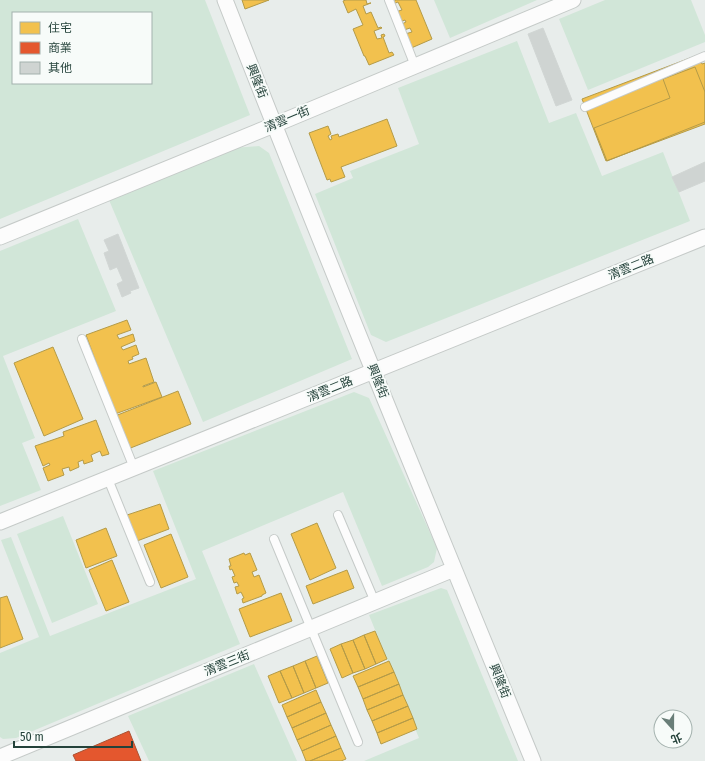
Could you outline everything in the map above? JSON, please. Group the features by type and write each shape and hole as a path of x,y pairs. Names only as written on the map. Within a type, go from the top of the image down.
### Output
{"street":[{"name":"興隆街","path":"225,0 274,125 533,761"},
{"name":"清雲一街","path":"0,236 274,125 573,0"},
{"name":"清雲二路","path":"0,522 705,237"},
{"name":"清雲三街","path":"0,757 454,569"}],"lane":[{"path":"389,0 414,66"},
{"path":"585,107 705,56"},
{"path":"82,339 134,468"},
{"path":"108,479 150,582"},
{"path":"338,515 375,602"},
{"path":"274,539 358,742"}],"green space":[{"path":"0,0 205,0 250,115 0,219"},
{"path":"434,0 537,0 450,38"},
{"path":"605,0 691,0 705,35 705,42 588,90 559,19"},
{"path":"517,41 549,123 576,113 602,176 663,152 690,221 386,342 371,335 315,194 353,178 350,171 419,144 398,88"},
{"path":"259,146 269,153 352,359 203,422 109,200 233,148"},
{"path":"78,219 116,311 3,356 35,438 22,443 41,490 0,506 0,251"},
{"path":"354,392 369,398 437,548 434,562 428,567 382,586 343,492 202,551 240,644 16,738 3,739 0,737 0,653 39,637 1,540 11,537 50,636 196,579 153,471"},
{"path":"63,516 98,604 52,623 17,534"},
{"path":"441,588 447,590 518,761 364,761 419,738 369,615"},
{"path":"254,664 297,761 149,761 128,716"}],"building: 住宅":[{"path":"242,0 269,0 245,9"},
{"path":"366,0 367,4 371,3 363,6 366,14 371,12 378,28 382,28 374,31 377,39 382,38 381,35 384,34 385,36 383,37 389,53 392,52 394,55 369,65 353,29 363,25 356,9 348,13 343,1"},
{"path":"395,0 416,0 432,39 409,49 405,34 412,32 410,28 404,30 402,24 406,22 405,20 400,22 395,12 402,10 398,2 393,4 392,2"},
{"path":"698,55 702,64 705,63 705,124 606,161 582,99"},
{"path":"695,67 705,92 705,122 607,161 594,128 670,98 663,79"},
{"path":"387,119 397,146 341,167 345,177 331,182 330,179 327,180 309,133 328,126 331,134 328,136 330,140 332,139 331,136 338,134 339,137"},
{"path":"127,320 131,330 117,335 119,339 133,334 135,341 121,347 123,350 136,345 139,354 132,357 133,359 128,361 129,364 146,358 154,382 143,387 156,382 162,397 115,414 86,335"},
{"path":"53,347 83,419 44,436 14,363"},
{"path":"178,391 191,424 123,451 110,418"},
{"path":"96,420 109,454 102,456 100,451 91,455 93,461 84,464 83,460 78,462 79,467 70,471 69,467 62,469 64,475 48,481 43,468 50,465 49,463 43,466 35,446 64,436 63,432"},
{"path":"160,504 169,529 137,541 127,515"},
{"path":"317,523 336,568 310,580 291,534"},
{"path":"106,528 117,556 86,568 76,540"},
{"path":"171,534 188,577 161,588 144,545"},
{"path":"244,553 245,555 250,553 257,570 252,572 254,577 259,575 266,593 243,603 242,599 244,598 241,592 237,594 235,587 239,586 237,582 234,583 232,577 235,576 232,569 230,570 229,566 231,566 229,559"},
{"path":"112,560 129,602 106,611 89,570"},
{"path":"347,570 354,588 313,604 306,586"},
{"path":"281,593 292,621 250,637 239,609"},
{"path":"7,596 23,639 0,648 0,598"},
{"path":"375,631 387,659 376,664 364,635"},
{"path":"364,635 376,664 365,669 353,640"},
{"path":"353,640 365,669 353,673 341,644"},
{"path":"341,644 353,673 342,678 330,649"},
{"path":"317,656 328,683 316,688 305,661"},
{"path":"305,661 316,688 304,693 293,666"},
{"path":"389,661 394,672 358,687 353,676"},
{"path":"293,666 304,693 292,698 280,671"},
{"path":"280,671 292,698 279,703 268,676"},
{"path":"394,672 399,684 363,699 358,687"},
{"path":"399,684 403,695 367,710 363,699"},
{"path":"316,690 321,702 287,717 282,705"},
{"path":"403,695 408,706 372,721 367,710"},
{"path":"321,702 326,713 292,728 287,717"},
{"path":"408,706 413,718 377,733 372,721"},
{"path":"326,713 331,725 297,740 292,728"},
{"path":"413,718 417,729 381,744 377,733"},
{"path":"331,725 336,736 302,751 297,740"},
{"path":"336,736 341,748 310,761 306,761 302,751"},
{"path":"341,748 346,759 341,761 310,761"}],"building: 商業":[{"path":"129,731 141,761 76,761 73,755"}],"building: 其他":[{"path":"543,28 572,100 556,106 528,34"},
{"path":"705,162 705,181 679,192 672,177"},
{"path":"118,234 139,288 130,291 131,293 122,297 117,284 123,281 117,267 110,270 104,253 109,251 104,240"}]}
